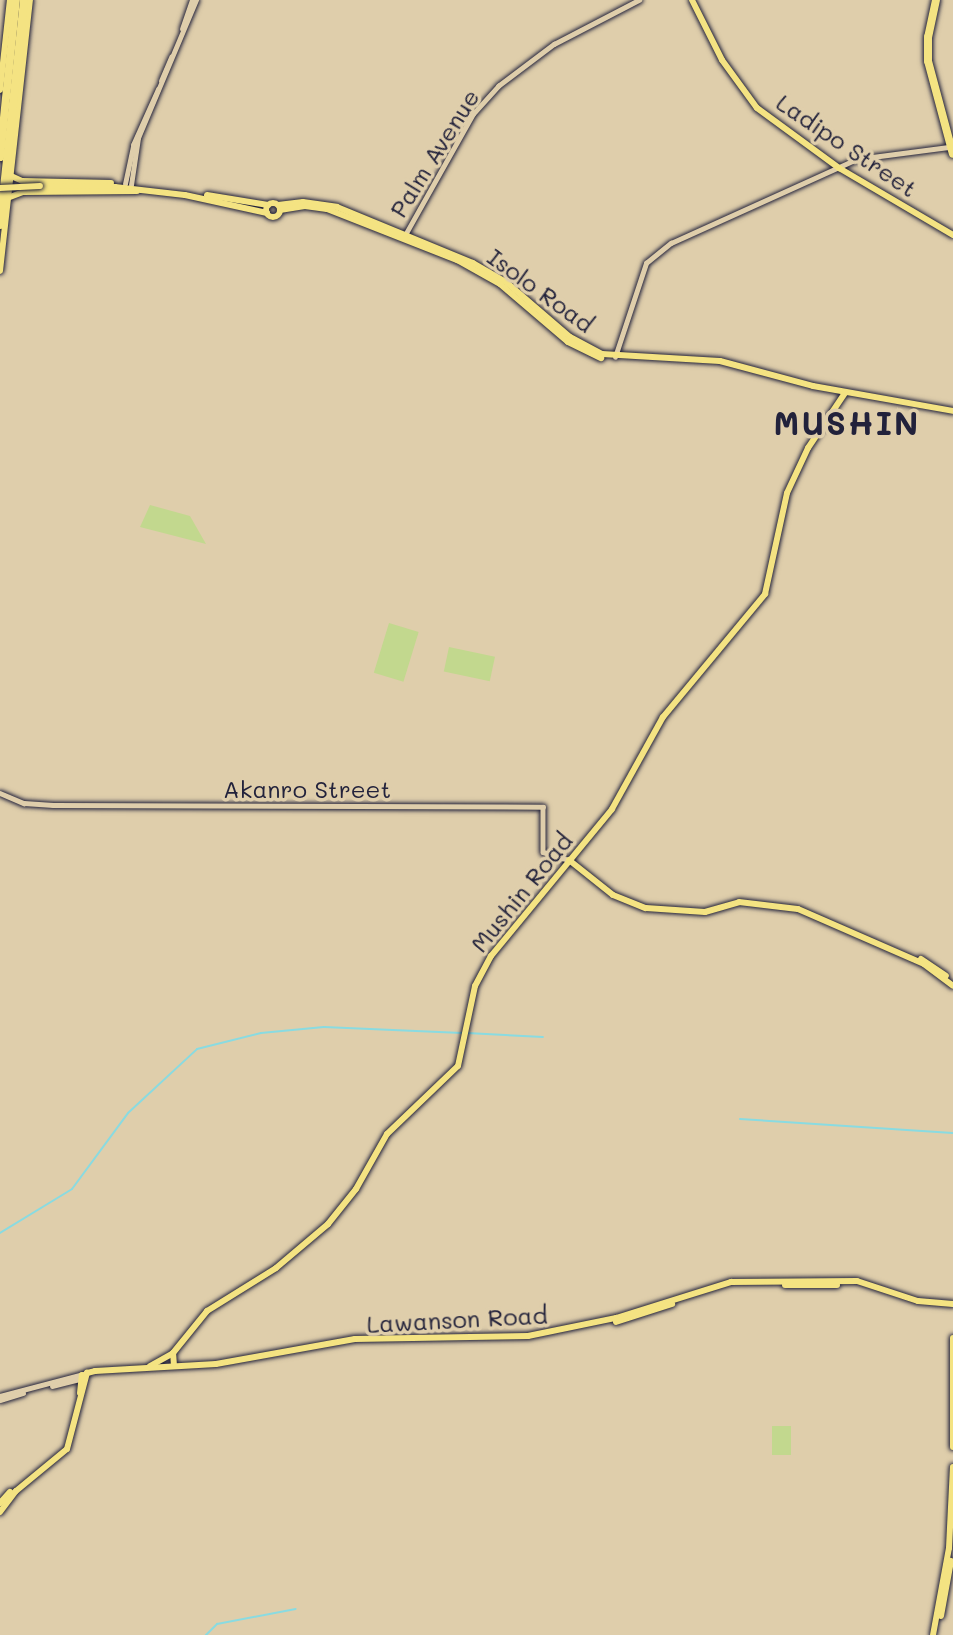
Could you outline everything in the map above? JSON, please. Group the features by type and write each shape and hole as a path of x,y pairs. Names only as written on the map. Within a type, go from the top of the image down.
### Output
{"highway":[{"path":"0,157 16,0"},
{"path":"0,225 24,0"},
{"path":"939,0 933,24 933,64 953,137"},
{"path":"939,0 928,37 928,61 952,149"}],"main road":[{"path":"0,90 10,0"},
{"path":"0,271 30,0"},
{"name":"Ladipo Street","path":"692,0 722,60 750,100 839,168 953,235"},
{"path":"11,176 22,181 128,185 267,209 274,217 279,207"},
{"path":"115,187 128,185"},
{"path":"0,188 115,187 267,209 279,207"},
{"path":"9,199 23,192 144,190"},
{"name":"Isolo Road","path":"279,207 316,207 404,236 494,274 551,326 599,357 733,364 813,386 953,413"},
{"name":"Isolo Road","path":"551,326 580,344 615,358 732,367 845,393 953,413"},
{"name":"Mushin Road","path":"173,1353 207,1311 276,1268 328,1224 356,1189 387,1134 458,1066 475,986 491,956 571,861 625,791 676,700 765,594 787,493 808,448 845,393"},
{"path":"571,861 615,894 652,908 703,911 741,900 796,907 932,963 953,984"},
{"name":"Lawanson Road","path":"85,1376 149,1366 262,1358 347,1340 528,1336 616,1318 731,1282 838,1282 864,1286 917,1306 953,1306"},
{"name":"Lawanson Road","path":"85,1376 127,1370 228,1367 339,1343 544,1336 624,1320 727,1287 838,1282"},
{"path":"953,1338 953,1447"},
{"path":"149,1366 173,1353 174,1366"},
{"path":"0,1512 16,1490 65,1451 76,1420 85,1376"},
{"path":"0,1503 61,1450 76,1420"},
{"path":"935,1635 949,1548 953,1468"},
{"path":"935,1635 953,1546"}],"street":[{"path":"128,185 138,138 194,0"},
{"name":"Palm Avenue","path":"404,236 473,114 498,86 554,44 639,0"},
{"path":"615,358 646,263 657,252 858,159 952,149"},
{"name":"Akanro Street","path":"0,793 34,805 543,807 543,852 571,861"},
{"path":"0,1398 85,1376"}],"green space":[{"path":"150,505 190,516 206,544 140,527"},
{"path":"389,623 419,632 403,682 374,673"},
{"path":"449,647 495,657 490,681 444,671"},
{"path":"772,1426 791,1426 791,1455 772,1455"}],"waterway":[{"path":"0,1233 72,1189 128,1113 197,1049 261,1033 324,1027 462,1033"},
{"path":"467,1033 543,1037"},
{"path":"740,1119 953,1133"},
{"path":"206,1635 217,1624 296,1609"}],"district":[{"name":"MUSHIN","path":"847,422"}]}
